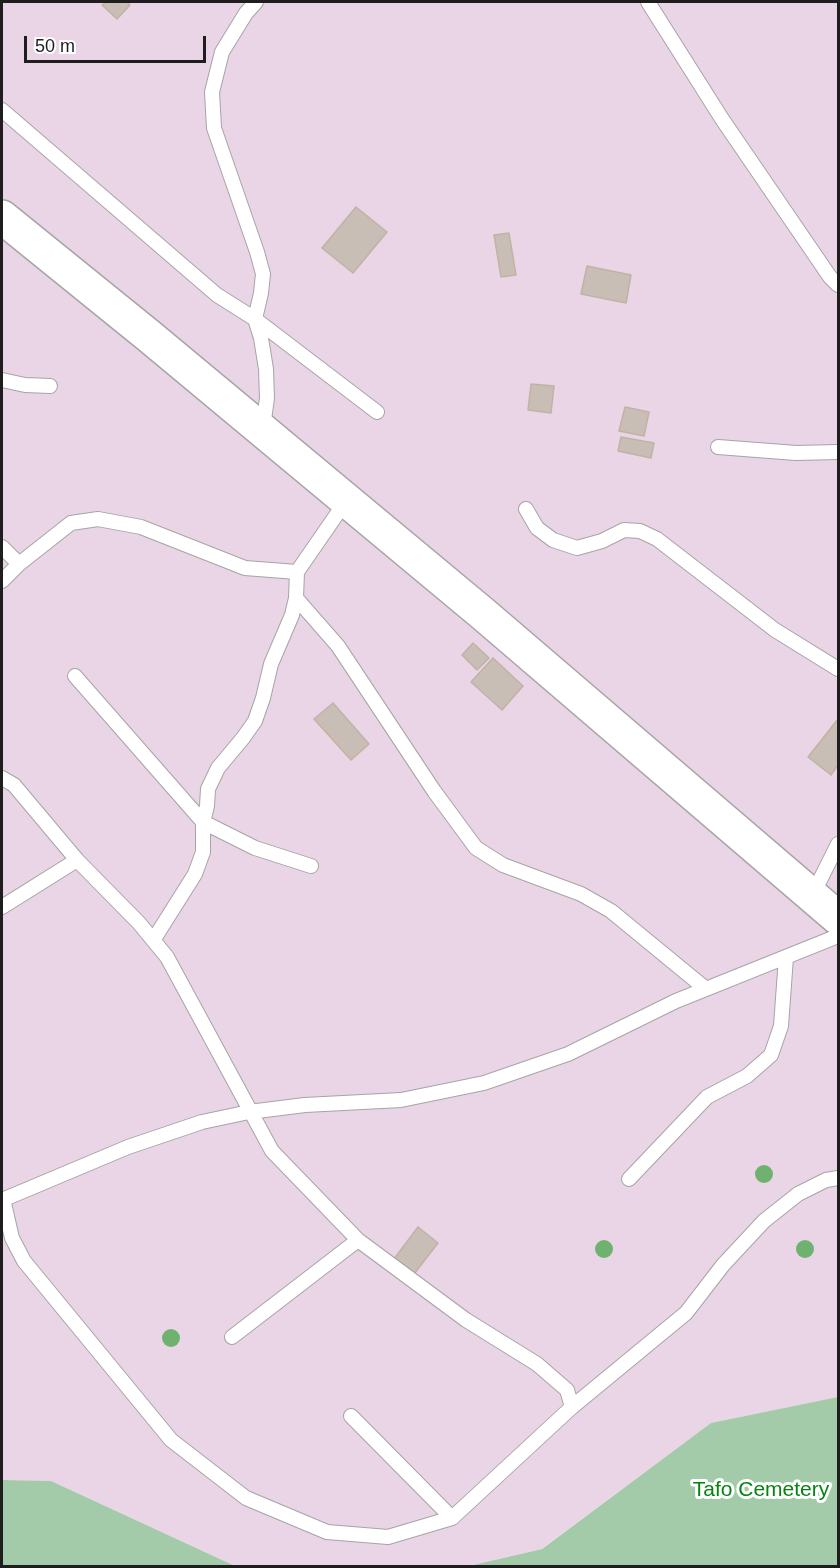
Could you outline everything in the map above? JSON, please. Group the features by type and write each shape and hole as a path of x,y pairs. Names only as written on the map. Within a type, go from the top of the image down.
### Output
{"street":[{"path":"2,218 588,702 838,918"}],"lane":[{"path":"256,2 246,13 222,52 212,92 214,128 257,252 262,274 261,293 255,319 266,369 267,398 262,432"},
{"path":"648,2 722,119 830,277 838,285"},
{"path":"2,110 217,295 255,319 376,412"},
{"path":"2,380 25,385 50,386"},
{"path":"718,447 796,453 838,452"},
{"path":"154,939 195,874 203,852 203,822 208,789 218,768 255,721 271,664 292,615 296,598 297,572 346,501"},
{"path":"526,508 537,528 553,540 577,548 602,542 624,530 640,531 657,539 775,630 838,669"},
{"path":"2,581 18,564 71,523 98,519 141,527 245,568 297,572"},
{"path":"2,547 18,564"},
{"path":"296,598 338,646 434,791 476,848 502,866 581,894 611,911 706,989"},
{"path":"75,676 203,822 255,848 312,866"},
{"path":"2,778 14,785 77,860 154,939 167,957 272,1151 358,1240 466,1320 537,1364 567,1390 572,1407"},
{"path":"812,896 838,844"},
{"path":"2,908 77,860"},
{"path":"838,936 655,1011 568,1054 484,1083 401,1100 305,1105 249,1112 201,1122 139,1144 2,1200 12,1238 24,1261 171,1440 246,1498 327,1532 388,1537 452,1518 572,1407 686,1313 723,1265 764,1221 798,1194 826,1180 838,1178"},
{"path":"629,1179 707,1097 747,1076 771,1055 781,1026 786,957"},
{"path":"232,1337 358,1240"},
{"path":"351,1416 452,1518"}],"shaded area":[{"path":"2,2 838,2 838,1397 711,1423 541,1549 469,1566 235,1566 51,1481 2,1480"}],"green space":[{"name":"Tafo Cemetery","path":"838,1397 838,1566 469,1566 542,1549 711,1423"},
{"path":"2,1480 51,1481 235,1566 2,1566"}],"building":[{"path":"106,2 127,2 130,5 117,19 102,5"},
{"path":"356,207 387,232 353,273 322,248"},
{"path":"509,233 516,275 501,277 494,235"},
{"path":"587,266 631,275 626,303 581,294"},
{"path":"531,384 554,386 551,413 528,410"},
{"path":"625,407 649,412 644,436 619,431"},
{"path":"621,437 654,443 651,458 618,451"},
{"path":"473,643 489,658 477,670 462,655"},
{"path":"493,658 523,686 502,710 471,682"},
{"path":"333,703 369,744 351,760 314,719"},
{"path":"838,719 838,765 831,775 808,757"},
{"path":"418,1227 438,1243 414,1274 394,1259"}]}
